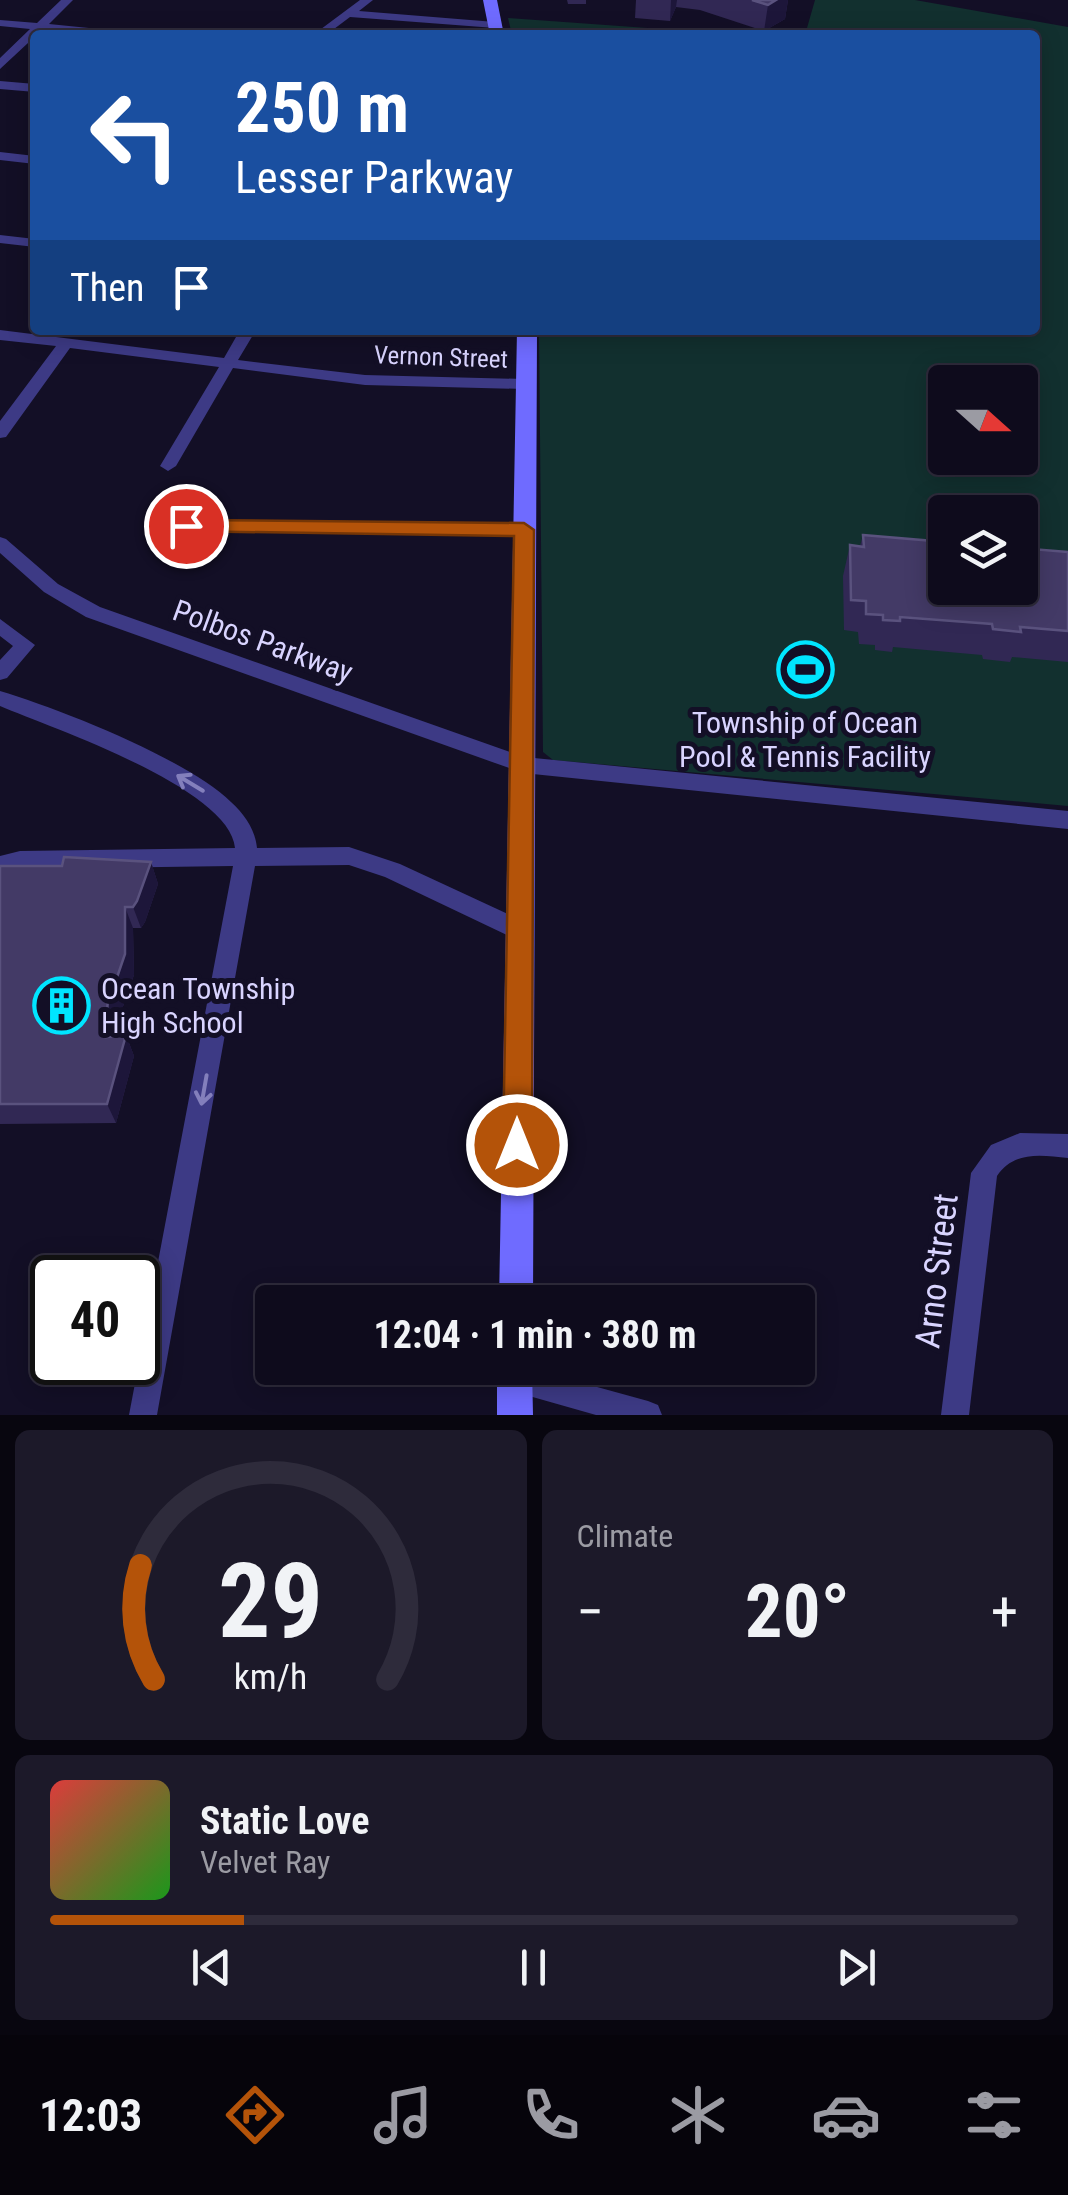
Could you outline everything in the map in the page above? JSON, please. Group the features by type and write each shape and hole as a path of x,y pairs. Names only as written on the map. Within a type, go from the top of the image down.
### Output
{"street":[{"path":"36,30 67,0"},
{"path":"326,30 367,0"},
{"path":"349,14 496,30 490,0"},
{"path":"0,22 80,30"},
{"path":"0,65 30,36"},
{"path":"0,84 30,87"},
{"path":"0,156 30,159"},
{"path":"0,238 30,241"},
{"name":"Vernon Street","path":"0,334 400,384 524,384"},
{"path":"168,466 245,335"},
{"path":"516,1285 526,335"},
{"path":"0,434 66,343"},
{"path":"186,526 524,530"},
{"name":"Polbos Parkway","path":"0,543 51,588 93,612 523,765 1068,820"},
{"path":"0,626 25,645 0,673"},
{"path":"0,698 194,785 238,821 246,837 246,856 143,1415"},
{"path":"0,865 20,860 216,860 246,856 364,859 519,930"},
{"name":"Arno Street","path":"956,1415 984,1173 1000,1151 1018,1143 1068,1146"},
{"path":"515,1415 516,1385"},
{"path":"554,1385 648,1415"}],"green space":[{"path":"815,0 915,0 1068,27 1068,806 553,760 543,752 539,335 1040,335 1040,30 806,30"},
{"path":"508,18 675,30 511,30"}],"building":[{"path":"863,535 928,541 928,605 1038,605 1038,550 1068,552 1068,631 1020,627 1021,632 993,629 992,624 900,617 900,621 883,620 883,615 866,614 866,601 851,600 850,545 864,547"},
{"name":"Ocean Township High School","path":"64,857 151,862 137,901 133,907 125,907 125,954 108,995 106,1037 126,1035 107,1104 0,1104 0,866 62,866"}],"place":[{"name":"Township of Ocean Pool & Tennis Facility","path":"805,670"},
{"name":"Ocean Township High School","path":"62,1005"}],"route":[{"path":"186,526 524,530 517,1145"}]}
